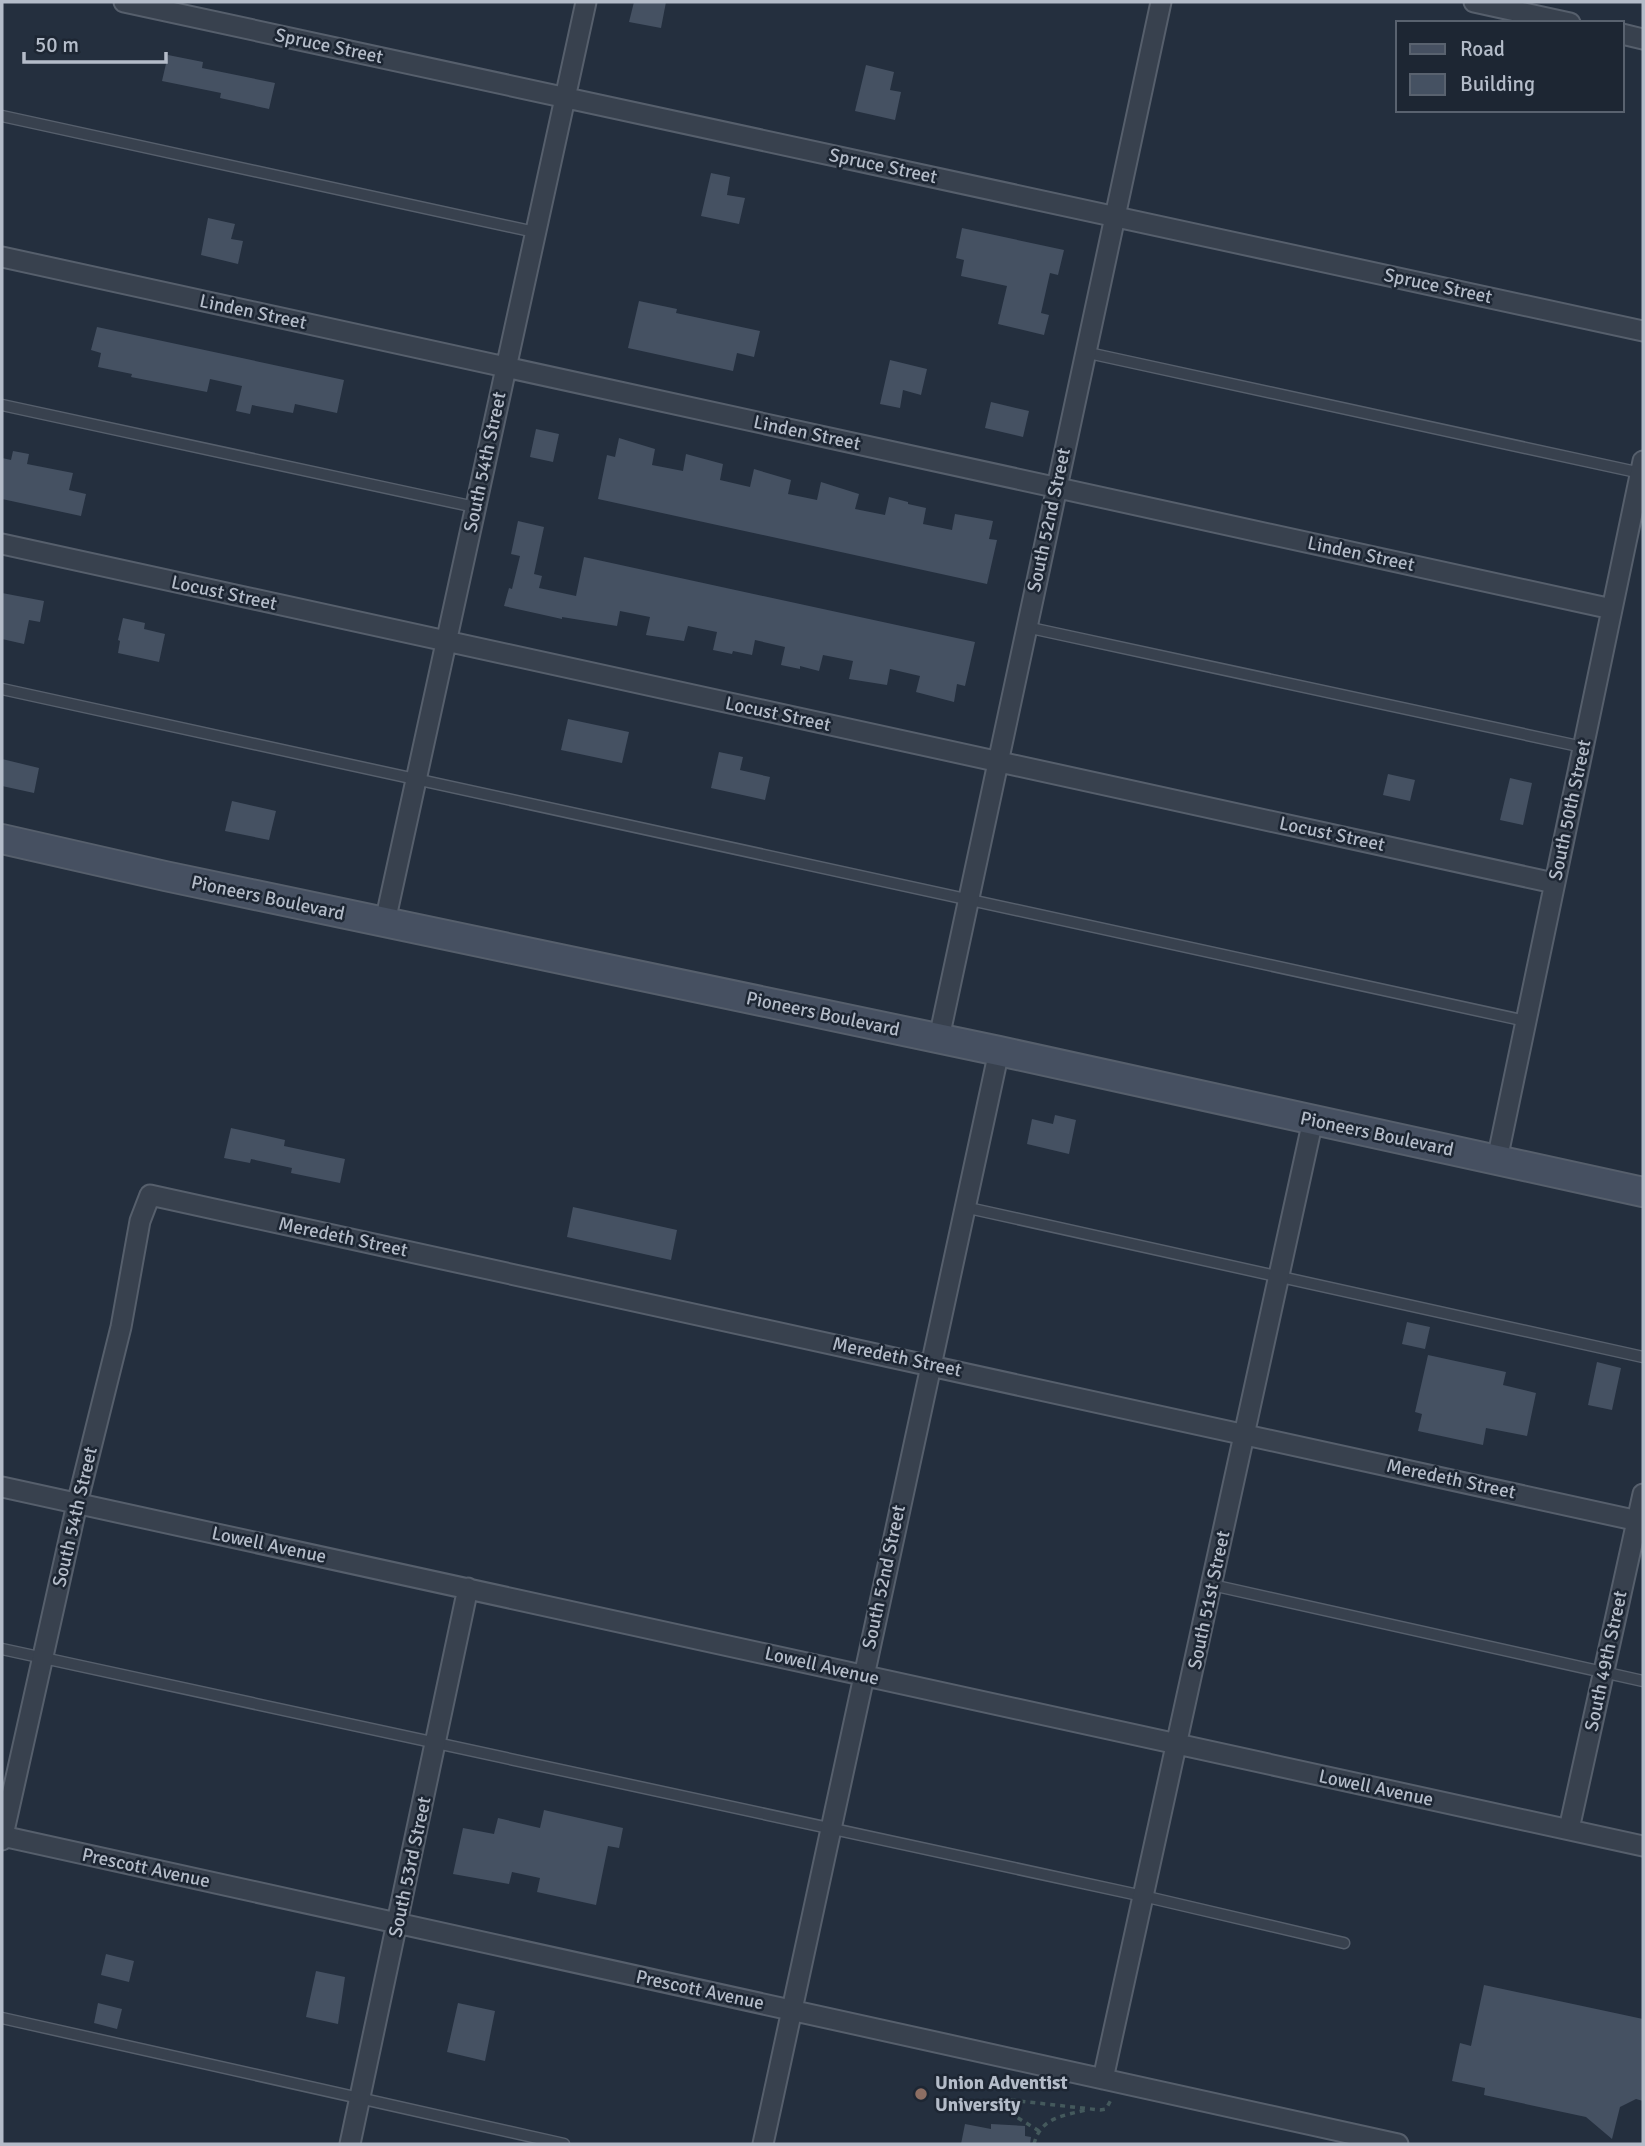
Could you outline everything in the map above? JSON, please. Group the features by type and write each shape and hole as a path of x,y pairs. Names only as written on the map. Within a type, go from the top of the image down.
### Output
{"main road":[{"name":"Pioneers Boulevard","path":"2,839 164,876 939,1038 1643,1192"}],"street":[{"name":"Spruce Street","path":"124,2 1643,331"},
{"name":"South 54th Street","path":"385,922 586,2"},
{"name":"South 52nd Street","path":"939,1038 1161,2"},
{"path":"1474,2 1552,10 1567,21"},
{"path":"1624,34 1643,39"},
{"name":"Linden Street","path":"2,257 1612,609"},
{"name":"South 50th Street","path":"1497,1160 1642,467"},
{"name":"Locust Street","path":"2,544 1554,883"},
{"name":"South 52nd Street","path":"763,2144 862,1675 999,1051"},
{"name":"South 51st Street","path":"1109,2081 1143,1896 1313,1120"},
{"name":"South 54th Street","path":"2,1838 77,1504 121,1327 140,1221 150,1195"},
{"name":"Meredeth Street","path":"150,1195 1640,1521"},
{"name":"Lowell Avenue","path":"2,1487 1643,1846"},
{"name":"South 49th Street","path":"1569,1829 1640,1521 1643,1494"},
{"name":"South 53rd Street","path":"350,2144 468,1588"},
{"name":"Prescott Avenue","path":"2,1838 1398,2144"}],"lane":[{"path":"2,116 535,232"},
{"path":"1084,352 1642,467"},
{"path":"2,405 475,507"},
{"path":"1026,627 1583,747"},
{"path":"2,689 1526,1021"},
{"path":"964,1207 1643,1357"},
{"path":"1212,1585 1643,1681"},
{"path":"2,1649 1143,1896 1344,1943"},
{"path":"2,2018 564,2144"}],"path":[{"path":"1038,2131 1007,2111 1010,2101 1106,2109 1110,2105 1109,2081"},
{"path":"1034,2144 1038,2131 1046,2123 1091,2109"}],"building":[{"path":"634,2 666,2 661,28 629,22"},
{"path":"168,55 203,62 202,68 275,83 269,109 220,98 221,93 162,81"},
{"path":"866,65 894,72 890,90 901,92 895,120 855,111"},
{"path":"711,173 730,177 727,195 745,198 739,224 701,216"},
{"path":"208,218 235,224 231,239 243,241 238,264 201,255"},
{"path":"962,228 1064,250 1058,275 1050,273 1041,313 1049,315 1044,335 998,324 1007,286 961,276 964,260 956,258"},
{"path":"639,301 677,309 676,313 760,331 754,357 737,353 733,371 628,348"},
{"path":"97,327 344,380 337,413 295,404 293,413 252,405 250,414 236,411 242,386 210,379 207,392 131,377 132,374 98,367 101,353 91,350"},
{"path":"890,360 927,369 921,395 903,390 900,408 880,404"},
{"path":"991,402 1029,411 1023,437 985,428"},
{"path":"536,429 559,434 553,462 530,457"},
{"path":"619,438 655,449 652,465 683,471 686,454 723,464 720,480 750,487 754,469 791,480 788,494 817,500 821,482 859,494 855,509 885,515 889,497 908,502 926,508 923,524 952,530 955,514 993,521 989,539 997,540 987,584 598,499 607,455 615,457"},
{"path":"13,451 29,454 27,464 73,473 69,490 86,494 81,516 2,499 2,458 11,460"},
{"path":"518,521 544,527 534,574 542,576 539,588 576,596 584,557 975,642 965,686 957,684 954,702 916,692 920,676 890,669 887,685 849,679 853,661 823,655 819,671 781,665 785,647 755,640 752,655 713,650 717,632 688,626 684,641 646,635 650,617 620,611 617,626 562,619 504,606 509,588 512,589 520,556 511,554"},
{"path":"2,593 44,601 40,622 29,620 24,644 2,639"},
{"path":"123,618 145,623 144,629 165,634 159,662 118,653"},
{"path":"568,719 629,732 622,763 561,750"},
{"path":"719,752 743,757 740,770 770,777 765,800 711,788"},
{"path":"2,759 39,768 34,793 2,786"},
{"path":"1388,774 1415,780 1410,801 1383,795"},
{"path":"1510,778 1532,783 1523,825 1500,820"},
{"path":"232,801 276,811 269,840 225,831"},
{"path":"1055,1115 1076,1120 1069,1154 1027,1144 1032,1119 1053,1124"},
{"path":"231,1128 285,1140 284,1146 345,1159 340,1183 291,1173 292,1168 251,1159 250,1163 224,1158"},
{"path":"573,1207 677,1230 671,1260 567,1237"},
{"path":"1407,1322 1430,1327 1425,1349 1402,1344"},
{"path":"1428,1355 1506,1372 1503,1385 1536,1393 1527,1436 1486,1428 1483,1445 1418,1431 1422,1414 1415,1412"},
{"path":"1597,1362 1621,1368 1612,1410 1588,1405"},
{"path":"544,1810 623,1828 619,1848 608,1846 596,1905 537,1892 540,1878 512,1872 509,1884 453,1874 463,1828 494,1834 498,1818 540,1828"},
{"path":"106,1954 134,1961 129,1982 101,1975"},
{"path":"316,1971 345,1977 338,2024 306,2017"},
{"path":"1484,1985 1643,2019 1643,2101 1636,2099 1620,2107 1612,2139 1586,2117 1484,2095 1485,2088 1452,2081 1460,2043 1471,2046"},
{"path":"98,2003 122,2009 117,2029 94,2023"},
{"path":"458,2003 495,2011 485,2061 447,2052"},
{"path":"965,2124 991,2129 991,2124 1025,2126 1025,2136 1031,2137 1030,2144 961,2144"}],"place":[{"name":"Union Adventist University","path":"921,2094"}]}
